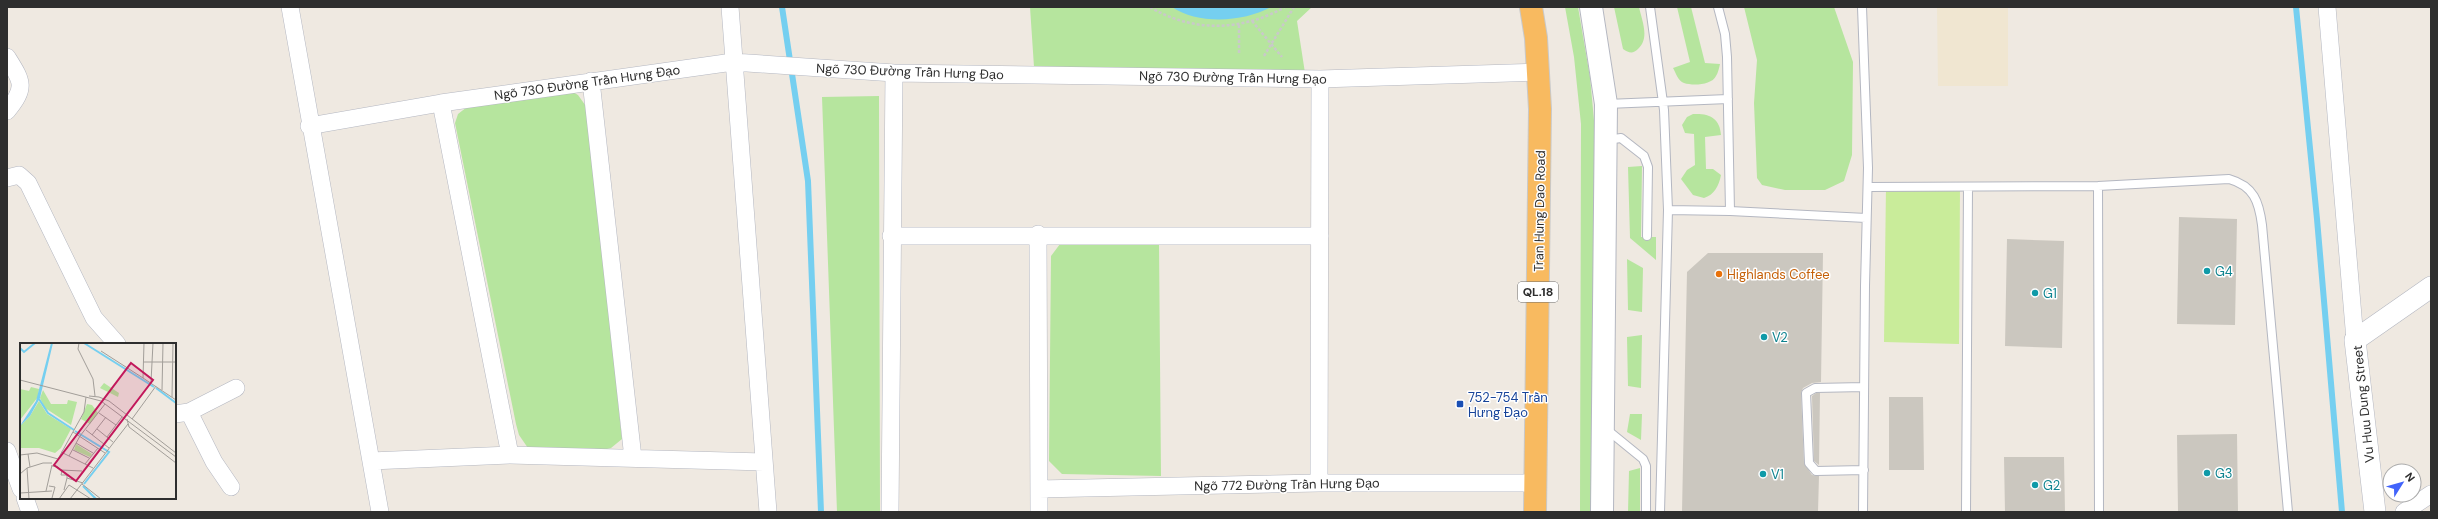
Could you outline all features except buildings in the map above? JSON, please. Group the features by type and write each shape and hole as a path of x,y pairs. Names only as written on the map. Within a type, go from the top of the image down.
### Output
{"highway":[{"name":"Tran Hung Dao Road","path":"1531,7 1539,72 1535,512"}],"main road":[{"path":"1592,7 1606,104 1602,512"}],"street":[{"path":"290,7 309,126 380,512"},
{"path":"730,7 768,512"},
{"path":"2327,7 2355,340"},
{"path":"7,57 22,81 21,92 7,111"},
{"name":"Ngõ 730 Đường Trần Hưng Đạo","path":"309,126 441,104 733,62 894,73 1320,79 1539,72"},
{"path":"890,512 891,236 894,73"},
{"path":"1319,483 1320,79"},
{"path":"591,82 633,458"},
{"path":"441,104 510,455"},
{"path":"7,178 19,175 28,183 94,318 116,343"},
{"path":"891,236 1038,234 1320,236"},
{"path":"1038,234 1039,512"},
{"name":"Vu Huu Dung Street","path":"2375,512 2355,340 2431,287"},
{"path":"231,487 182,413 236,388"},
{"path":"7,451 20,486"},
{"path":"371,461 510,455 764,462"},
{"name":"Ngõ 772 Đường Trần Hưng Đạo","path":"1039,489 1319,483 1535,483"},
{"path":"2404,512 2431,494"},
{"path":"25,499 30,512"}],"lane":[{"path":"1650,7 1663,101 1668,210 1660,512"},
{"path":"1718,7 1725,34 1730,211"},
{"path":"1862,7 1868,187 1866,218 1863,512"},
{"path":"1606,104 1728,99"},
{"path":"1605,140 1621,138 1644,156 1648,167 1647,236"},
{"path":"1868,187 1968,188 2098,186 2229,179 2244,185 2256,198 2262,225 2288,512"},
{"path":"2098,186 2099,512"},
{"path":"1966,512 1968,188"},
{"path":"1668,210 1730,211 1866,218"},
{"path":"1864,387 1815,388 1806,393 1807,459 1812,467 1816,471 1864,470"},
{"path":"1603,426 1643,459 1646,466 1646,512"}],"path":[{"path":"1150,7 1168,18 1191,24 1216,26 1239,25 1285,7"},
{"path":"1264,56 1294,7"},
{"path":"1252,21 1282,57"},
{"path":"1239,25 1239,54"}],"shaded area":[{"path":"1937,7 2008,7 2008,86 1938,86"}],"green space":[{"path":"1030,7 1312,7 1297,21 1305,73 1034,67"},
{"path":"1565,7 1578,7 1590,77 1596,142 1595,512 1580,512 1581,124 1574,57"},
{"path":"1614,7 1639,7 1644,29 1644,40 1642,45 1634,52 1629,52 1623,49"},
{"path":"1677,7 1691,7 1705,63 1720,64 1717,75 1711,81 1697,84 1684,83 1679,79 1673,68 1690,62"},
{"path":"1744,7 1834,7 1853,62 1852,155 1844,181 1825,190 1785,190 1762,185 1757,178 1754,103 1757,60"},
{"path":"569,90 578,95 588,109 622,439 611,448 603,450 530,451 519,435 516,424 455,123 458,114 467,107"},
{"path":"879,96 880,512 837,512 822,97"},
{"path":"1693,114 1704,114 1713,118 1718,124 1721,135 1705,137 1706,169 1713,169 1721,175 1716,190 1708,197 1704,198 1693,195 1681,179 1687,170 1695,165 1694,134 1685,133 1682,125 1687,117"},
{"path":"1642,166 1641,237 1656,237 1656,260 1630,238 1628,167"},
{"path":"1886,186 1960,187 1959,344 1884,342"},
{"path":"1159,243 1161,476 1062,474 1049,461 1051,256 1060,244"},
{"path":"1627,259 1643,268 1642,312 1628,310"},
{"path":"1642,335 1641,388 1628,386 1627,337"},
{"path":"1630,414 1642,414 1641,440 1627,432"},
{"path":"1640,468 1640,512 1628,512 1629,471"}],"water":[{"path":"1172,7 1271,7 1248,16 1208,19 1183,13"}],"waterway":[{"path":"782,7 808,181 821,512"},
{"path":"2296,7 2317,219 2342,512"}],"place":[{"name":"G4","path":"2207,271"},
{"name":"Highlands Coffee","path":"1719,274"},
{"name":"G1","path":"2035,293"},
{"name":"V2","path":"1764,337"},
{"name":"752-754 Trần Hưng Đạo","path":"1460,404"},
{"name":"G3","path":"2207,473"},
{"name":"V1","path":"1763,474"},
{"name":"G2","path":"2035,485"}]}
